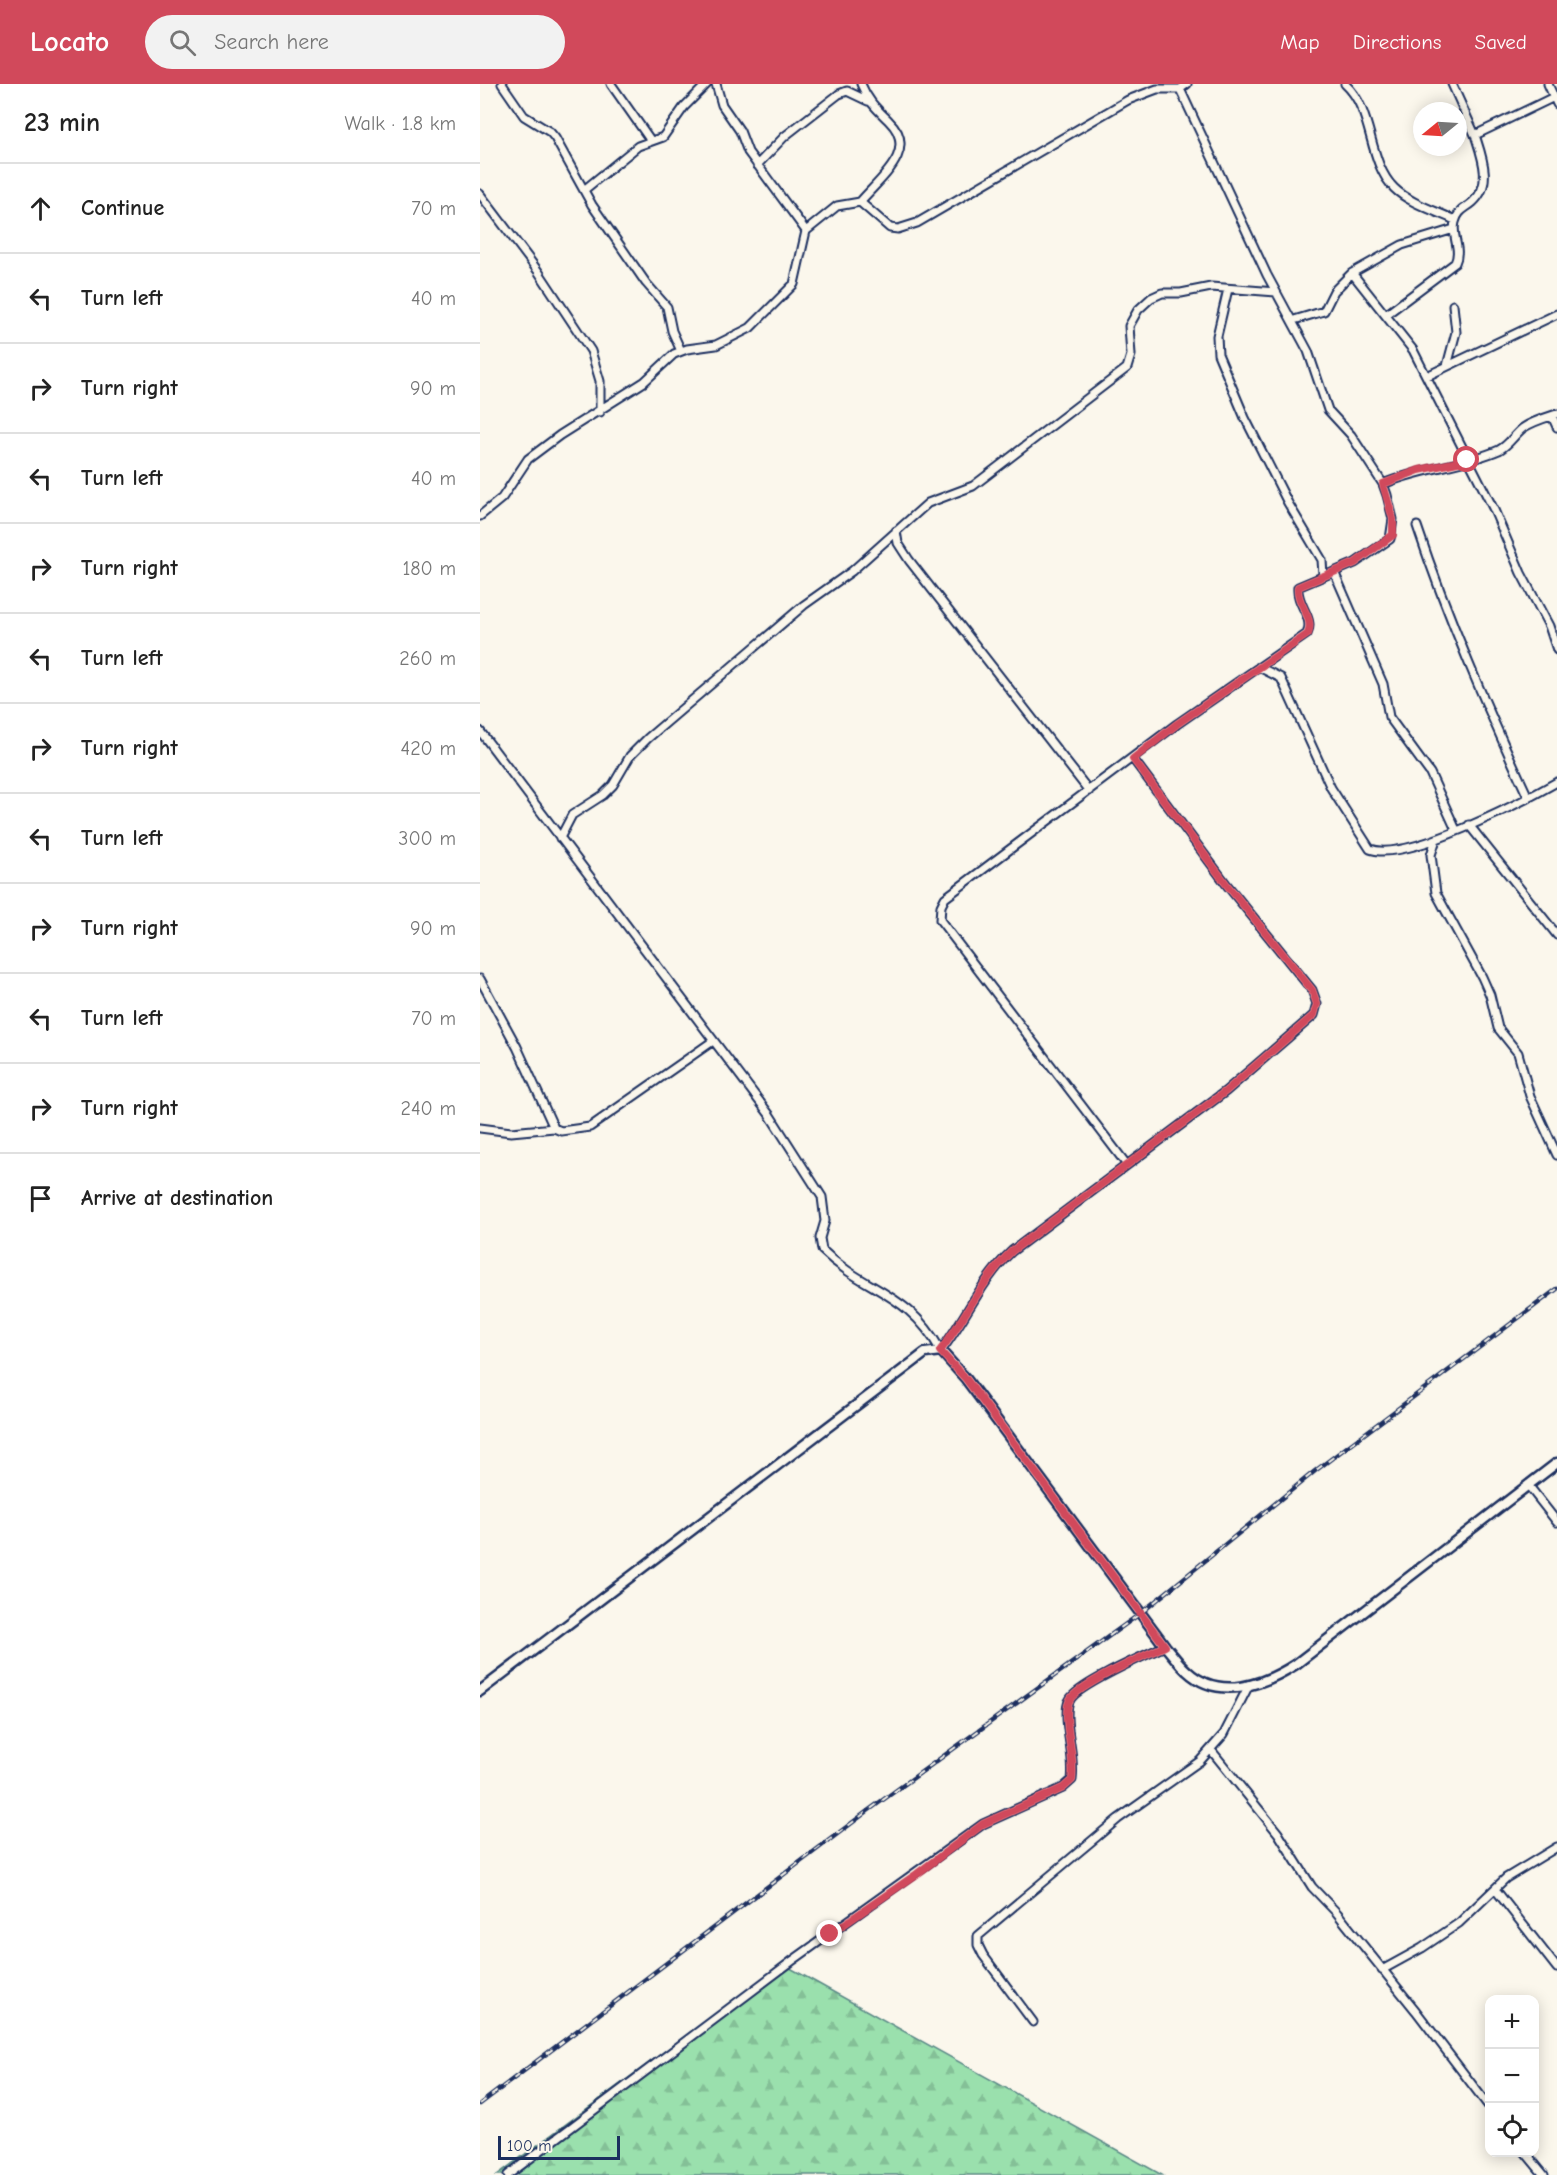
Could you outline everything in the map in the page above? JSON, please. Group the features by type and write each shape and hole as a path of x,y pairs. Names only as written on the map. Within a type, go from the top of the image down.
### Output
{"street":[{"path":"502,84 524,116 550,132 584,190 646,283 662,299 681,351"},
{"path":"611,84 651,141"},
{"path":"584,190 639,146 663,137 684,107 708,84"},
{"path":"716,84 726,113 740,131 757,165 806,231"},
{"path":"861,84 868,101"},
{"path":"860,202 890,228 908,226 1004,174 1054,141 1094,122 1128,100 1157,89 1180,89 1187,84"},
{"path":"1345,84 1358,101 1392,186 1410,199 1455,220"},
{"path":"1387,314 1455,263 1459,250 1454,230 1455,220 1459,212 1474,201 1485,185 1485,172 1475,135 1452,84"},
{"path":"1475,135 1555,101 1548,84"},
{"path":"1127,1166 940,920 939,914 945,898 1259,667 1308,634 1310,622 1300,603 1298,587 1323,575 1335,574 1355,563 1393,535 1393,519 1383,484 1351,435 1328,410 1308,351 1294,320 1276,292 1180,89"},
{"path":"480,516 502,498 528,459 560,435 600,412 644,382 663,363 681,351 716,345 734,338 767,313 794,284 806,231 837,206 860,202 895,164 900,143 889,121 868,101 847,91 839,94 785,136 757,165"},
{"path":"480,194 538,271 591,351 600,381 600,412"},
{"path":"1294,320 1324,311 1334,291 1352,273 1402,245 1454,230"},
{"path":"1352,273 1387,314 1413,350 1494,510 1521,573 1549,626 1557,650"},
{"path":"560,838 565,825 572,816 584,805 603,795 613,785 630,756 648,738 804,605 852,571 928,502 973,486 1127,368 1131,355 1129,326 1138,310 1151,298 1162,293 1181,293 1211,287 1276,292"},
{"path":"1228,289 1216,336 1218,354 1245,418 1288,503 1322,560 1323,575"},
{"path":"1447,366 1456,332 1453,305"},
{"path":"1427,376 1557,315"},
{"path":"1383,484 1419,470 1467,460 1501,449 1521,429 1555,415 1557,427"},
{"path":"1417,526 1438,590 1474,681 1528,797"},
{"path":"896,531 898,543 909,560 1089,791"},
{"path":"1335,574 1383,684 1389,717 1430,773 1456,830"},
{"path":"1259,667 1281,678 1331,788 1370,849 1377,852 1418,846 1469,825 1557,782"},
{"path":"480,731 628,924 769,1114 822,1197 825,1221 820,1238 822,1250 906,1306 928,1328 940,1351 966,1379 1165,1646 1187,1672 1204,1682 1224,1687 1250,1685 1276,1676 1296,1664 1557,1463"},
{"path":"480,1690 912,1363 926,1353 940,1351 998,1265 1226,1091 1314,1015 1317,1004 1312,990 1227,885 1133,759"},
{"path":"1469,825 1557,935"},
{"path":"1436,839 1431,855 1436,893 1486,986 1498,1028 1518,1053 1530,1096 1557,1155"},
{"path":"480,979 517,1047 554,1128"},
{"path":"480,1128 511,1132 554,1128 561,1131 590,1127 713,1041"},
{"path":"1528,1485 1557,1522"},
{"path":"508,2175 792,1961 983,1824 1063,1788 1072,1780 1073,1769 1067,1718 1068,1705 1072,1697 1108,1674 1165,1646"},
{"path":"1034,2022 983,1955 978,1945 978,1936 1118,1819 1211,1750 1224,1734 1250,1685"},
{"path":"1211,1750 1278,1833 1312,1887 1337,1913 1445,2047 1486,2103"},
{"path":"1382,1970 1422,1948 1459,1923 1506,1878 1557,1847"},
{"path":"1495,1889 1557,1968"},
{"path":"1529,2157 1544,2175"}],"green space":[{"path":"783,1964 1162,2175 497,2175"}],"railway":[{"path":"480,2104 869,1810 1141,1613 1315,1471 1557,1289"}],"route":[{"path":"830,1934 917,1874 983,1824 1023,1804 1063,1788 1072,1780 1073,1769 1067,1718 1068,1705 1072,1697 1108,1674 1165,1646 957,1367 940,1351 959,1327 977,1293 1012,1251 1226,1091 1314,1015 1317,1004 1312,990 1227,885 1133,759 1177,724 1308,634 1310,622 1300,603 1298,587 1320,576 1335,574 1355,563 1393,535 1393,519 1383,484 1419,470 1467,460"}]}
